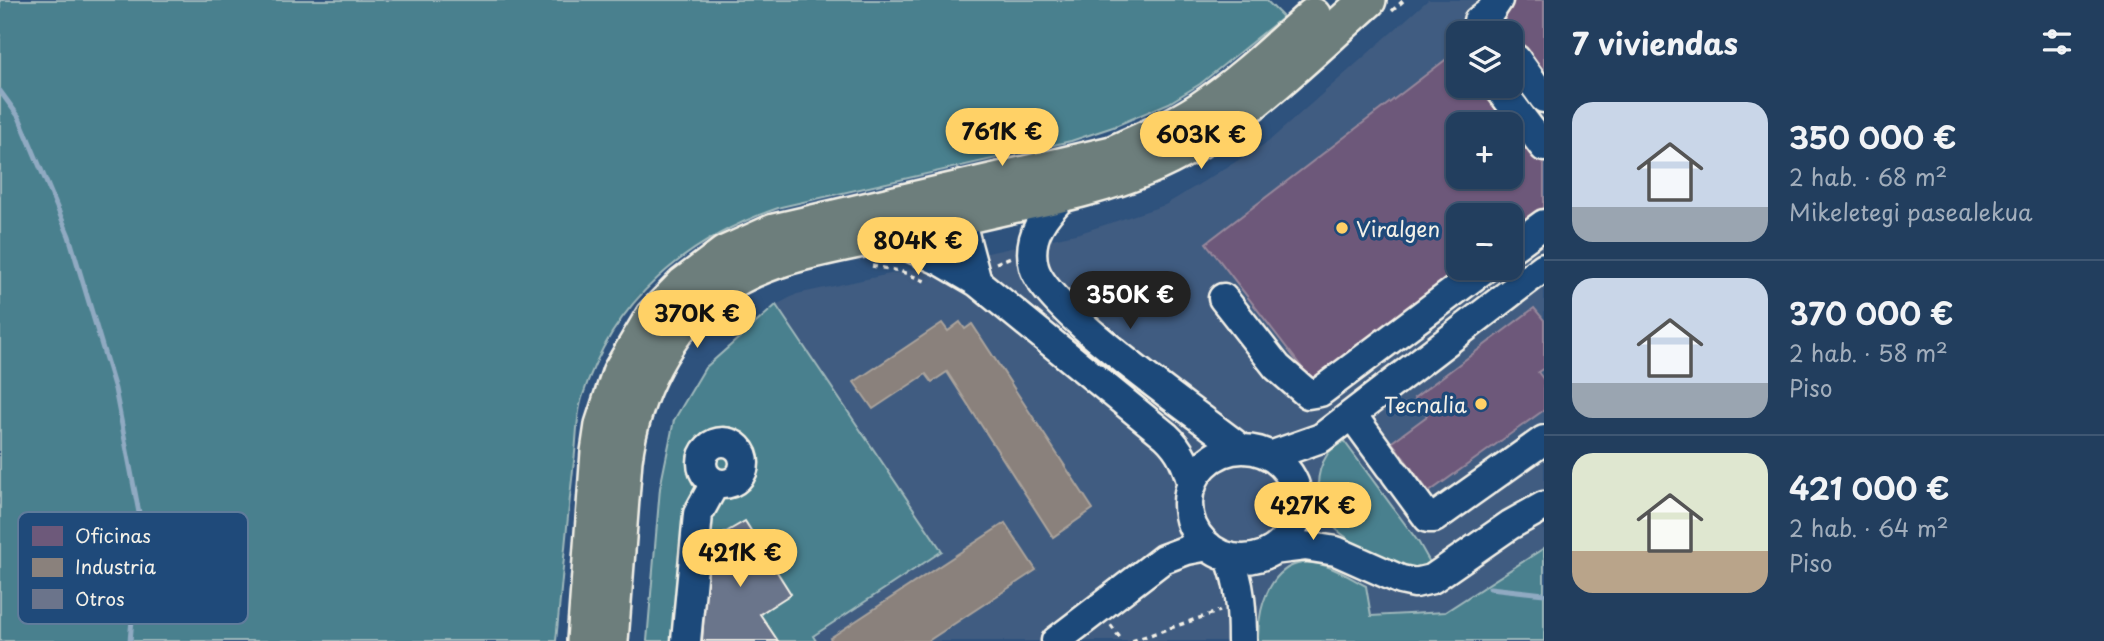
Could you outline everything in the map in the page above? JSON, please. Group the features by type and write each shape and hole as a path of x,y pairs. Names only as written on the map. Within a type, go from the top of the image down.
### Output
{"main road":[{"path":"610,641 628,433 645,382 679,326 718,289 775,259 869,250 1065,179 1198,111 1236,85 1332,0"},
{"path":"584,641 603,425 620,373 653,317 684,285 726,254 774,232 1065,179 1091,188 1146,168 1191,145 1262,94 1368,0"}],"street":[{"path":"1478,21 1490,12 1498,0"},
{"path":"1523,70 1544,98"},
{"path":"1506,98 1544,148"},
{"path":"1065,179 1038,225 1033,240 1034,267 1042,284 1103,342 1241,449"},
{"path":"968,215 963,230 983,274"},
{"path":"1523,239 1544,224"},
{"path":"869,250 910,247 983,274 1177,446 1186,463 1194,528 1219,552 1237,606 1242,641"},
{"path":"1270,456 1321,438 1544,267"},
{"path":"1228,294 1277,368 1308,394 1320,392 1469,280"},
{"path":"1352,415 1428,518 1434,518 1544,440"},
{"path":"1237,606 1267,553 1286,539 1294,524 1297,499 1308,461 1321,438"},
{"path":"1163,559 1200,471 1211,460 1225,452 1241,449 1270,456 1282,465 1291,477 1297,499 1336,551"},
{"path":"687,641 698,514 715,483"},
{"path":"1056,641 1163,559 1187,550 1219,552 1245,559 1305,546 1336,551 1401,580 1415,583 1432,579 1510,525 1544,506"}],"path":[{"path":"869,250 900,271 922,281 934,281"},
{"path":"983,274 1012,257"},
{"path":"1132,641 1237,606"}],"shaded area":[{"path":"1428,0 1544,0 1544,548 1445,612 1371,616 1264,594 1258,641 816,641 813,636 776,305 797,294 1080,233 1165,205 1268,142"}],"green space":[{"path":"0,0 1266,0 1283,17 1200,84 1169,103 1113,127 1071,141 781,207 747,220 715,237 658,278 634,303 613,331 596,363 580,405 556,641 0,641"},
{"path":"776,305 942,551 813,636 816,641 647,641 660,488 674,420 705,368"},
{"path":"1344,441 1419,543 1432,566 1405,571 1345,542 1346,537 1330,521 1320,500 1319,477 1328,453"},
{"path":"1544,548 1544,641 1258,641 1261,610 1266,596 1282,572 1294,565 1309,563 1326,566 1366,586 1371,616 1445,612"}],"building: Oficinas":[{"path":"1513,0 1544,0 1544,82 1523,56 1523,21 1504,21"},
{"name":"Viralgen","path":"1446,59 1446,98 1493,98 1504,112 1446,112 1446,189 1523,189 1523,137 1544,165 1544,214 1523,230 1523,203 1446,203 1446,280 1458,280 1317,387 1206,243"},
{"name":"Tecnalia","path":"1534,308 1544,320 1544,368 1538,372 1544,380 1544,410 1429,492 1392,442 1427,416 1414,398"}],"building: Industria":[{"path":"960,322 965,329 972,324 1093,509 1053,537 947,372 932,382 926,374 873,409 854,382 942,323 948,331"},
{"path":"1005,523 1036,570 928,641 832,641 830,638"}],"building: Otros":[{"path":"745,521 791,594 760,614 778,641 702,641 709,542"}],"waterway":[{"path":"0,91 19,117 69,236 115,389 139,512"},
{"path":"1490,588 1544,594"},
{"path":"130,641 132,624"}],"place":[{"name":"Viralgen","path":"1342,228"},
{"name":"Tecnalia","path":"1481,404"}]}
